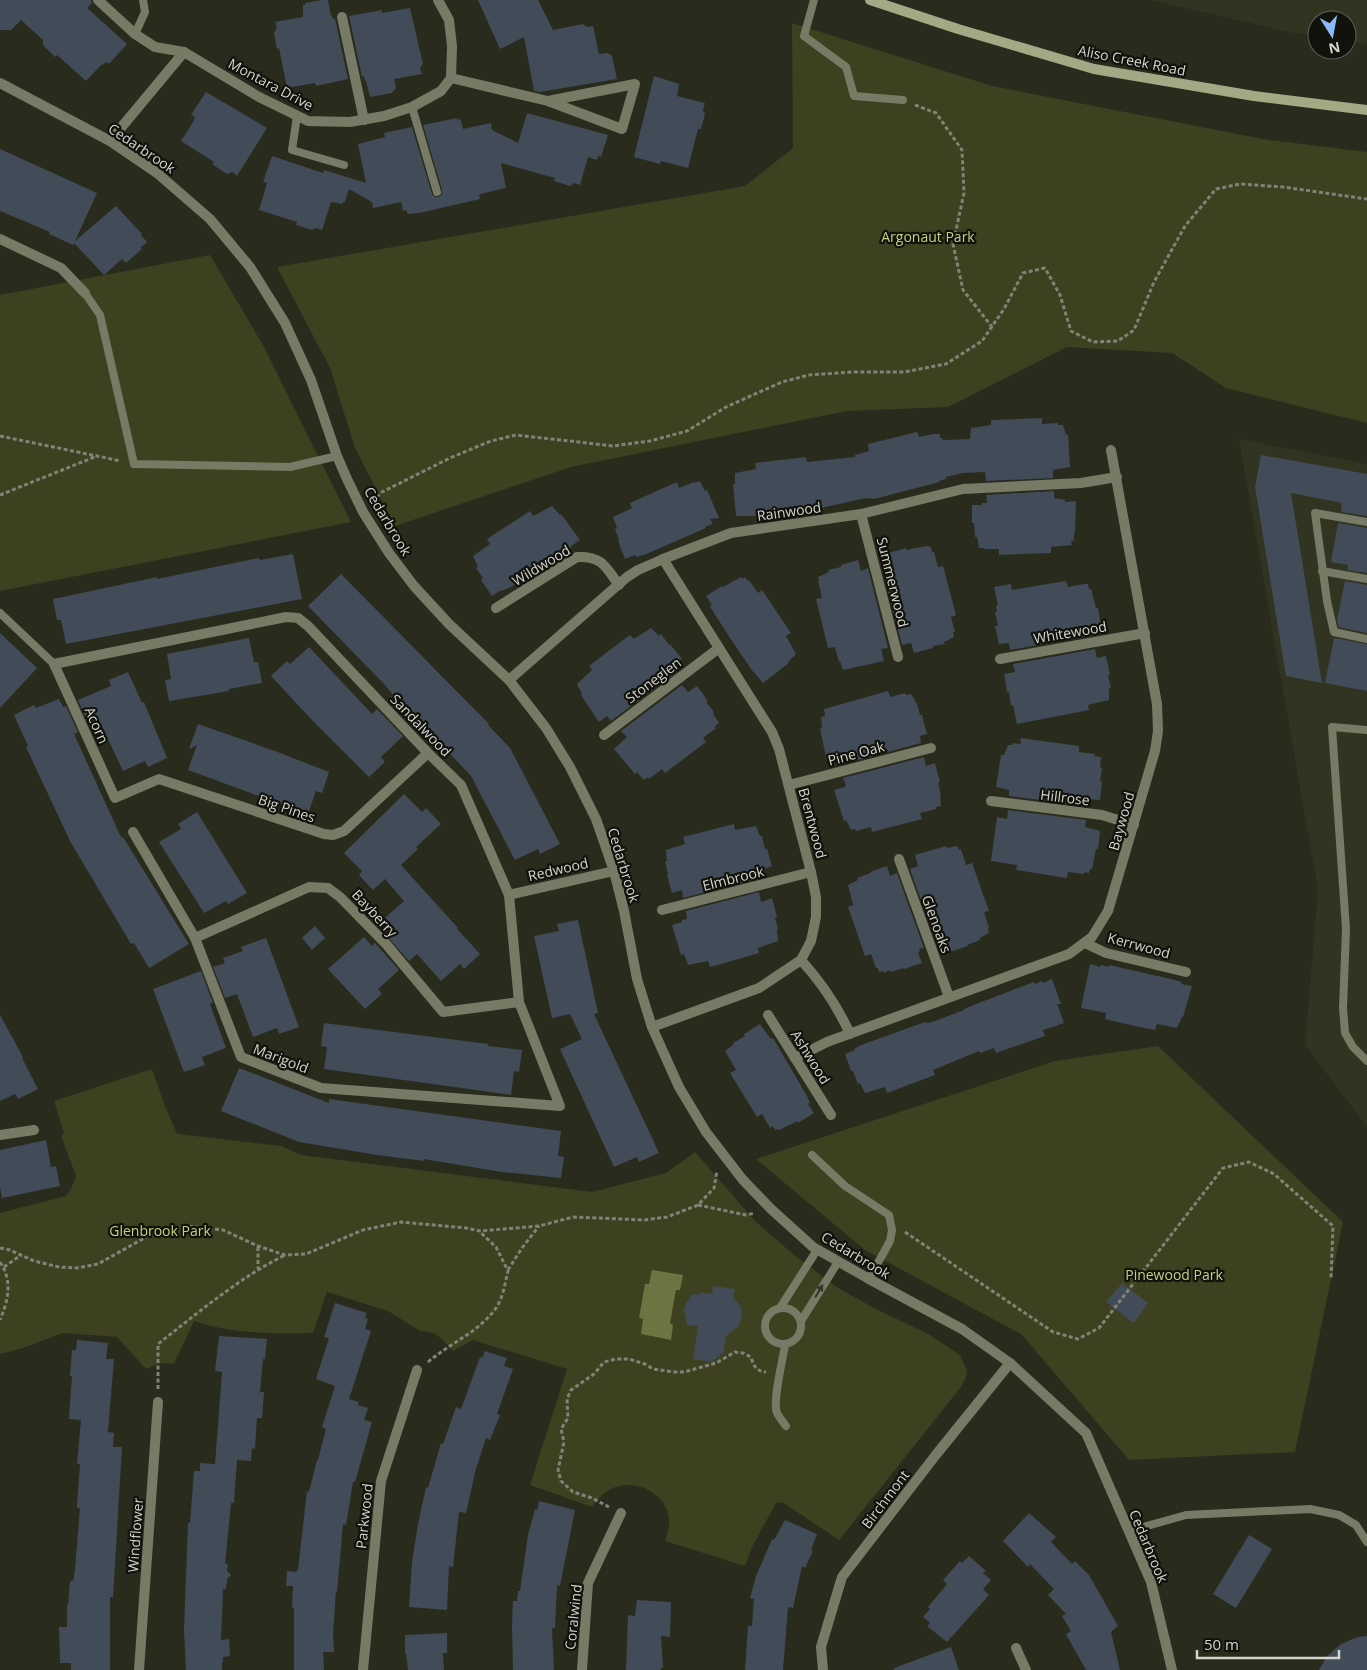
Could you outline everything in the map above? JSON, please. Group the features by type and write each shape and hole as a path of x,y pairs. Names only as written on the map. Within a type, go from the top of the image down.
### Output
{"main road":[{"name":"Aliso Creek Road","path":"870,0 1094,70 1254,96 1367,110"}],"street":[{"name":"Montara Drive","path":"98,0 135,34 155,47 184,52 259,97 308,121 350,122 384,116 412,107 441,91 451,78"},
{"path":"438,0 449,20 452,46 451,78 548,101 622,129 635,84 548,101"},
{"path":"342,17 364,120"},
{"path":"110,141 184,52"},
{"name":"Cedarbrook","path":"0,83 110,141 158,172 210,219 250,267 285,322 311,380 337,456 363,512 389,553 414,586 449,624 509,680 546,728 570,767 596,819 614,871 637,979 652,1027 679,1087 706,1132 743,1180 770,1208 818,1250 868,1280 962,1329 1010,1363 1086,1433 1151,1582 1172,1670"},
{"path":"0,239 61,268 85,293"},
{"name":"Baywood","path":"795,1058 827,1042 1069,954 1092,937 1108,911 1155,751 1158,731 1157,704 1111,450"},
{"name":"Rainwood","path":"509,680 627,577 663,559 731,533 861,514 963,490 1081,483 1117,477"},
{"name":"Summerwood","path":"861,514 898,657"},
{"name":"Wildwood","path":"496,608 577,557 592,556 604,564 619,585"},
{"name":"Brentwood","path":"663,559 772,732 789,785 816,897 816,917 811,941 801,960"},
{"name":"Sandalwood","path":"54,664 286,617 298,618 461,785 509,894 519,1002 560,1106"},
{"name":"Whitewood","path":"1000,659 1145,633"},
{"name":"Stoneglen","path":"604,735 719,648"},
{"name":"Acorn","path":"54,664 115,798"},
{"name":"Pine Oak","path":"789,785 931,748"},
{"name":"Big Pines","path":"115,798 159,779 324,834 333,835 344,831 428,753"},
{"name":"Hillrose","path":"991,801 1102,815 1134,825"},
{"name":"Marigold","path":"133,832 195,938 241,1057 321,1088 560,1106"},
{"name":"Glenoaks","path":"899,859 949,997"},
{"name":"Redwood","path":"509,894 614,871"},
{"name":"Elmbrook","path":"662,910 811,872"},
{"name":"Bayberry","path":"195,938 309,887 328,888 340,897 386,944 443,1012 519,1002"},
{"name":"Kerrwood","path":"1085,943 1106,953 1186,972"},
{"path":"652,1027 759,988 801,960 819,980 841,1015 850,1034"},
{"name":"Ashwood","path":"768,1015 831,1115"},
{"path":"0,1135 34,1130"},
{"name":"Birchmont","path":"823,1670 821,1647 842,1577 935,1456 1010,1363"},
{"name":"Parkwood","path":"363,1670 381,1481 418,1370"},
{"name":"Windflower","path":"139,1670 158,1402"},
{"name":"Coralwind","path":"582,1670 588,1583 620,1513"},
{"path":"1016,1648 1026,1670"}],"lane":[{"path":"135,34 146,12 143,0"},
{"path":"814,0 804,36 846,67 854,96 903,100"},
{"path":"412,107 437,192"},
{"path":"297,116 292,150 344,166"},
{"path":"85,293 100,315 134,464 290,467 337,456"},
{"path":"1367,522 1315,513 1322,571 1334,632 1367,639"},
{"path":"1322,571 1367,579"},
{"path":"0,613 54,664"},
{"path":"1367,730 1332,727 1346,929 1342,1008 1345,1033 1353,1047 1367,1061"},
{"path":"812,1155 845,1186 888,1215 892,1230 890,1241 868,1280"},
{"path":"780,1308 818,1250"},
{"path":"801,1322 796,1312 780,1308 769,1314 764,1326 768,1338 773,1342 785,1345 797,1339 800,1334 801,1322 838,1262"},
{"path":"785,1345 781,1374 775,1397 776,1412 786,1426"},
{"path":"1129,1531 1186,1516 1310,1509 1339,1515 1356,1524 1367,1542"}],"path":[{"path":"903,100 936,114 962,150 964,194 953,244 964,290 992,327"},
{"path":"363,512 382,492 450,458 491,441 516,435 613,446 650,441 687,431 726,407 782,382 809,376 852,372 904,372 946,364 982,341 1004,308 1023,273 1046,268 1060,295 1071,331 1093,342 1118,341 1134,330 1154,282 1185,226 1216,189 1240,184 1367,199"},
{"path":"0,436 134,464"},
{"path":"0,494 97,456"},
{"path":"0,1248 10,1250 34,1261 59,1267 77,1268 98,1264 148,1236 186,1226 222,1230 258,1246 285,1255 306,1254 363,1230 402,1222 480,1231 539,1226 573,1217 644,1220 667,1218 698,1205 714,1188 722,1154"},
{"path":"892,1230 906,1232 1053,1332 1078,1339 1099,1328 1223,1168 1249,1162 1274,1174 1333,1226 1331,1279"},
{"path":"698,1205 746,1215 770,1208"},
{"path":"418,1370 443,1349 478,1328 497,1307 508,1271 522,1248 539,1226"},
{"path":"480,1231 496,1246 508,1271"},
{"path":"258,1246 258,1268"},
{"path":"4,1268 21,1255"},
{"path":"158,1402 158,1344 258,1268 285,1255"},
{"path":"0,1262 9,1284 7,1304 0,1320"},
{"path":"620,1513 592,1498 573,1492 561,1481 558,1470 564,1442 561,1429 568,1418 567,1399 571,1390 594,1374 604,1362 616,1359 629,1359 663,1371 684,1372 716,1363 735,1352 751,1357 754,1367 760,1372 781,1374"}],"shaded area":[{"path":"1151,0 1367,0 1367,44 1357,42 1357,10 1307,10 1307,35"},
{"path":"1239,439 1367,464 1367,1127 1305,1045 1318,890"},
{"path":"652,1270 683,1275 680,1290 676,1290 670,1323 673,1325 671,1340 641,1334 643,1319 639,1318 645,1284 649,1284"}],"green space":[{"name":"Argonaut Park","path":"792,23 992,86 1263,139 1367,152 1367,423 1226,388 1172,353 1067,347 948,407 847,411 571,467 395,526 355,448 330,368 277,267 745,186 793,148"},
{"path":"210,255 264,347 351,522 0,591 0,295"},
{"name":"Pinewood Park","path":"1158,1046 1343,1222 1295,1452 1129,1460 1021,1334 865,1250 756,1159 1055,1061"},
{"name":"Glenbrook Park","path":"152,1069 177,1134 281,1146 301,1155 592,1192 666,1173 695,1152 755,1221 794,1255 838,1288 930,1335 960,1355 967,1370 966,1377 961,1387 839,1540 782,1502 776,1503 753,1545 745,1566 665,1541 669,1521 666,1509 661,1500 646,1489 628,1485 618,1486 604,1494 592,1507 530,1485 567,1369 473,1340 453,1351 441,1338 433,1333 420,1331 388,1311 327,1292 313,1333 238,1331 194,1321 174,1364 161,1363 146,1369 117,1337 63,1333 23,1348 0,1354 0,1213 66,1196 76,1176 61,1136 64,1133 54,1101"}],"building":[{"path":"0,0 91,0 92,3 87,8 127,44 109,64 106,62 102,64 86,81 57,55 55,57 43,45 43,40 21,20 11,30 0,30"},
{"path":"328,0 331,16 335,19 348,79 316,86 315,83 287,88 274,33 277,28 275,22 303,17 303,5 305,3"},
{"path":"478,0 538,0 553,30 583,24 587,27 593,26 599,54 608,53 612,56 617,79 540,92 534,91 524,37 500,49"},
{"path":"410,8 423,64 420,68 422,74 394,79 396,88 392,93 370,97 364,76 362,77 349,16 382,10 382,13"},
{"path":"654,76 679,84 677,96 705,103 703,110 705,114 701,129 698,129 688,168 661,161 660,164 634,157"},
{"path":"206,92 267,128 237,176 232,172 227,174 212,164 214,162 181,141 195,117 191,115"},
{"path":"527,113 608,135 601,157 598,156 597,160 588,157 580,185 574,183 570,186 554,181 555,178 501,163 506,188 479,195 480,199 419,213 408,214 406,210 403,211 401,202 373,208 372,202 349,189 345,202 342,204 331,202 322,230 316,228 312,230 296,225 297,222 259,210 267,183 263,182 272,156 323,173 324,170 366,183 358,144 385,137 384,133 412,127 432,194 435,197 439,197 442,194 442,190 423,125 457,118 457,120 460,119 463,129 491,123 492,130 518,143"},
{"path":"0,149 97,193 75,241 116,206 147,242 126,263 122,259 104,275 74,243 73,245 49,234 50,232 0,211"},
{"path":"1042,418 1042,424 1058,423 1058,425 1063,425 1066,435 1068,434 1070,467 1053,470 1053,478 986,481 985,472 962,473 946,477 946,479 940,482 874,499 866,498 821,509 736,516 733,484 735,484 735,473 756,469 755,463 806,457 807,462 855,457 855,455 869,451 868,444 917,432 919,437 940,434 940,438 943,440 970,439 971,428 991,425 991,420"},
{"path":"1261,455 1367,474 1367,516 1341,512 1342,503 1291,493 1322,683 1286,676 1255,487"},
{"path":"700,481 705,491 707,490 719,518 710,519 713,524 706,528 644,555 636,557 635,555 625,559 618,541 615,529 617,528 613,517 632,508 630,503 677,482 679,488"},
{"path":"1054,491 1054,498 1065,500 1065,502 1076,501 1075,533 1074,541 1071,540 1072,545 1051,547 1051,553 999,555 999,549 979,548 977,537 975,537 974,523 972,523 972,505 987,503 986,495"},
{"path":"552,506 561,514 580,540 566,552 509,588 501,590 492,596 481,580 483,578 476,568 478,567 473,556 490,544 487,539 530,511 533,516"},
{"path":"1338,523 1367,528 1367,573 1347,570 1348,565 1331,562"},
{"path":"931,547 932,552 934,552 938,567 943,566 956,615 951,617 955,632 953,632 954,637 944,642 945,644 914,653 911,643 902,645 881,565 890,563 888,553 906,548 906,550"},
{"path":"293,554 302,599 66,644 61,620 57,620 53,599 157,577 157,579 259,558 260,560"},
{"path":"858,560 861,571 868,568 888,648 881,649 884,661 843,670 835,647 828,648 816,599 822,598 818,577 829,572 828,570"},
{"path":"341,574 489,724 510,748 560,844 540,854 538,849 515,860 471,776 419,721 413,727 387,700 393,695 385,685 308,606"},
{"path":"741,577 742,579 745,577 749,580 758,593 762,590 791,633 786,636 796,654 789,663 763,683 730,638 706,596"},
{"path":"1066,581 1068,587 1088,584 1089,589 1091,589 1096,608 1098,608 1101,626 1091,628 1092,635 1010,650 1009,643 999,644 995,626 998,626 995,612 997,612 996,605 998,605 994,587 1011,584 1012,590"},
{"path":"1345,581 1367,585 1367,633 1339,627 1337,620"},
{"path":"651,628 659,636 661,634 682,659 673,665 675,667 671,670 674,674 611,721 607,716 599,722 581,695 577,684 592,670 589,666 615,646 630,635 634,639"},
{"path":"0,633 37,668 0,708"},
{"path":"249,638 254,662 258,662 262,683 229,689 229,691 169,701 165,680 171,679 167,654"},
{"path":"1334,638 1367,644 1367,691 1325,683"},
{"path":"309,647 372,714 377,709 403,736 381,757 385,762 369,777 271,676 287,661 290,664"},
{"path":"1095,649 1097,658 1106,656 1111,688 1109,688 1109,700 1088,705 1089,710 1017,724 1009,692 1007,692 1004,674 1015,672 1013,664"},
{"path":"128,672 142,703 144,702 167,758 148,767 145,761 123,771 100,722 90,727 78,700 111,686 109,680"},
{"path":"682,685 688,692 697,686 708,701 706,702 714,712 713,714 719,723 714,727 716,728 703,738 706,742 665,773 662,769 649,779 648,777 644,780 637,772 635,774 614,749 627,737 621,731"},
{"path":"888,691 890,697 905,693 906,695 911,694 917,703 927,734 920,736 921,743 839,765 837,758 827,761 820,729 822,728 821,717 825,716 824,709"},
{"path":"59,699 63,707 66,706 78,732 74,734 120,835 189,944 149,968 134,943 131,944 70,841 26,747 28,746 14,715 34,705 36,708"},
{"path":"198,724 329,772 322,793 316,791 308,814 188,770 197,745 189,749"},
{"path":"1020,738 1079,746 1079,752 1095,754 1094,756 1101,757 1100,781 1102,781 1100,800 1089,799 1088,806 1009,796 1009,790 996,787 1001,755 1004,755 1008,745 1012,745 1012,743 1021,744"},
{"path":"924,757 926,766 935,763 940,782 938,782 941,806 920,813 922,819 872,832 871,827 856,831 855,829 851,830 846,820 844,821 834,790 845,787 843,778"},
{"path":"404,794 422,812 426,808 441,824 416,847 418,849 401,865 480,954 464,969 460,964 441,981 417,954 409,961 385,934 393,926 385,918 404,901 385,879 373,890 359,875 362,871 344,853"},
{"path":"1008,810 1086,820 1085,827 1100,831 1098,849 1096,849 1092,869 1090,869 1089,873 1084,872 1084,874 1068,872 1067,878 1016,870 1017,865 991,861 997,817 1007,819"},
{"path":"197,812 247,893 228,904 226,901 204,913 159,842 181,829 178,824"},
{"path":"734,824 735,830 756,826 760,836 762,836 772,866 755,873 756,879 683,898 682,890 672,893 665,861 667,861 666,850 685,844 683,837"},
{"path":"946,846 947,848 957,846 959,850 961,849 966,865 972,863 989,911 984,912 989,933 968,946 950,952 947,943 937,945 910,869 918,866 915,855"},
{"path":"887,866 890,876 897,873 924,948 919,949 920,952 918,953 922,963 884,973 883,971 879,972 878,968 876,968 871,954 865,956 848,907 853,905 848,885 858,880 857,878"},
{"path":"759,892 761,902 772,898 777,917 775,918 778,929 778,941 758,948 759,953 710,967 708,961 688,965 684,954 681,955 672,925 687,919 686,911"},
{"path":"578,920 598,1013 594,1014 659,1153 639,1162 637,1157 614,1167 560,1049 582,1039 570,1014 552,1018 534,936 559,931 557,924"},
{"path":"315,926 325,938 312,950 302,938"},
{"path":"364,937 372,946 375,943 399,970 378,989 382,994 365,1009 328,969"},
{"path":"266,938 299,1027 279,1034 277,1028 253,1037 237,994 225,998 213,967 225,963 223,958 243,951 241,947"},
{"path":"1090,964 1100,967 1101,965 1109,967 1109,965 1175,980 1182,982 1181,984 1192,986 1183,1017 1177,1028 1157,1024 1155,1030 1135,1026 1105,1019 1106,1013 1081,1008"},
{"path":"201,971 213,1003 210,1003 211,1007 226,1048 202,1057 205,1065 184,1072 153,989"},
{"path":"1052,979 1061,1004 1057,1004 1064,1023 1043,1030 1045,1036 996,1053 994,1048 980,1053 979,1051 933,1070 935,1075 887,1093 885,1087 865,1093 860,1083 858,1084 853,1071 851,1071 845,1054 861,1045 925,1022 932,1022 1034,982 1035,984 1042,981 1043,983"},
{"path":"0,1015 38,1089 18,1099 15,1094 0,1101"},
{"path":"324,1023 522,1050 519,1072 514,1071 511,1095 324,1069 327,1047 321,1046"},
{"path":"760,1024 771,1039 773,1038 807,1096 810,1103 808,1104 814,1113 798,1123 798,1121 779,1130 775,1130 773,1126 770,1128 762,1114 757,1117 730,1073 736,1070 725,1051 733,1043 745,1036 744,1034"},
{"path":"239,1068 329,1103 329,1099 561,1131 558,1156 564,1157 561,1178 502,1172 424,1159 424,1161 377,1155 299,1142 221,1111"},
{"path":"46,1140 51,1167 56,1166 60,1186 2,1198 0,1187 0,1150"},
{"path":"1122,1283 1148,1303 1134,1323 1106,1302"},
{"path":"713,1286 735,1289 733,1297 741,1307 742,1315 739,1326 726,1336 723,1355 720,1354 720,1357 717,1357 716,1360 713,1359 713,1362 693,1359 698,1326 687,1325 684,1311 686,1303 693,1294 700,1295 700,1292 712,1294"},
{"path":"335,1303 367,1313 365,1318 368,1319 365,1329 371,1331 349,1399 359,1402 358,1405 368,1408 364,1420 372,1422 355,1482 353,1482 346,1525 343,1524 333,1633 334,1652 323,1652 324,1670 294,1670 293,1586 286,1586 287,1571 297,1572 296,1570 298,1570 307,1491 309,1492 318,1460 326,1429 322,1427 335,1386 316,1379 329,1338 324,1337"},
{"path":"219,1336 267,1339 260,1392 264,1392 262,1418 257,1418 255,1449 252,1448 251,1461 237,1460 234,1503 231,1503 225,1564 228,1564 227,1571 231,1575 227,1579 226,1589 223,1589 221,1640 229,1639 230,1656 223,1657 222,1670 186,1670 184,1630 188,1523 190,1523 194,1471 200,1471 200,1463 215,1464 222,1372 215,1371"},
{"path":"77,1340 108,1343 106,1359 114,1359 108,1432 114,1433 113,1447 122,1447 113,1597 110,1597 110,1670 71,1670 71,1663 60,1663 59,1627 67,1627 67,1605 70,1581 73,1581 75,1569 80,1508 77,1508 77,1505 80,1464 77,1464 81,1420 69,1419 72,1350 76,1350"},
{"path":"485,1351 507,1358 504,1366 513,1369 497,1414 500,1415 490,1440 486,1438 476,1469 466,1513 459,1512 453,1567 449,1566 447,1610 409,1607 412,1562 426,1487 428,1488 441,1443 443,1444 456,1407 461,1409 480,1357 482,1358"},
{"path":"539,1501 575,1510 560,1586 557,1585 555,1628 552,1628 554,1670 513,1670 513,1601 517,1601 518,1591 520,1591 528,1535"},
{"path":"1029,1513 1056,1537 1051,1542 1072,1564 1075,1561 1089,1575 1118,1626 1111,1632 1120,1670 1086,1670 1066,1634 1071,1631 1062,1616 1066,1614 1048,1595 1054,1589 1030,1564 1028,1567 1003,1541"},
{"path":"785,1520 817,1534 811,1550 813,1551 805,1568 802,1566 793,1608 788,1607 783,1670 745,1670 748,1626 752,1626 754,1599 750,1598 756,1576 772,1539 774,1540"},
{"path":"1249,1535 1272,1549 1236,1608 1213,1594"},
{"path":"969,1556 986,1571 983,1573 991,1580 983,1589 989,1595 947,1642 927,1626 930,1623 923,1617 930,1609 928,1607 947,1584 943,1580 960,1561 962,1563"},
{"path":"637,1600 671,1602 670,1637 661,1636 663,1668 660,1668 661,1670 626,1670 628,1615 635,1616"},
{"path":"447,1633 447,1653 443,1653 444,1670 408,1670 405,1653 405,1635"},
{"path":"1367,1636 1367,1670 1319,1670 1327,1656 1341,1644 1358,1637"},
{"path":"951,1647 959,1670 894,1670 894,1668"}]}
